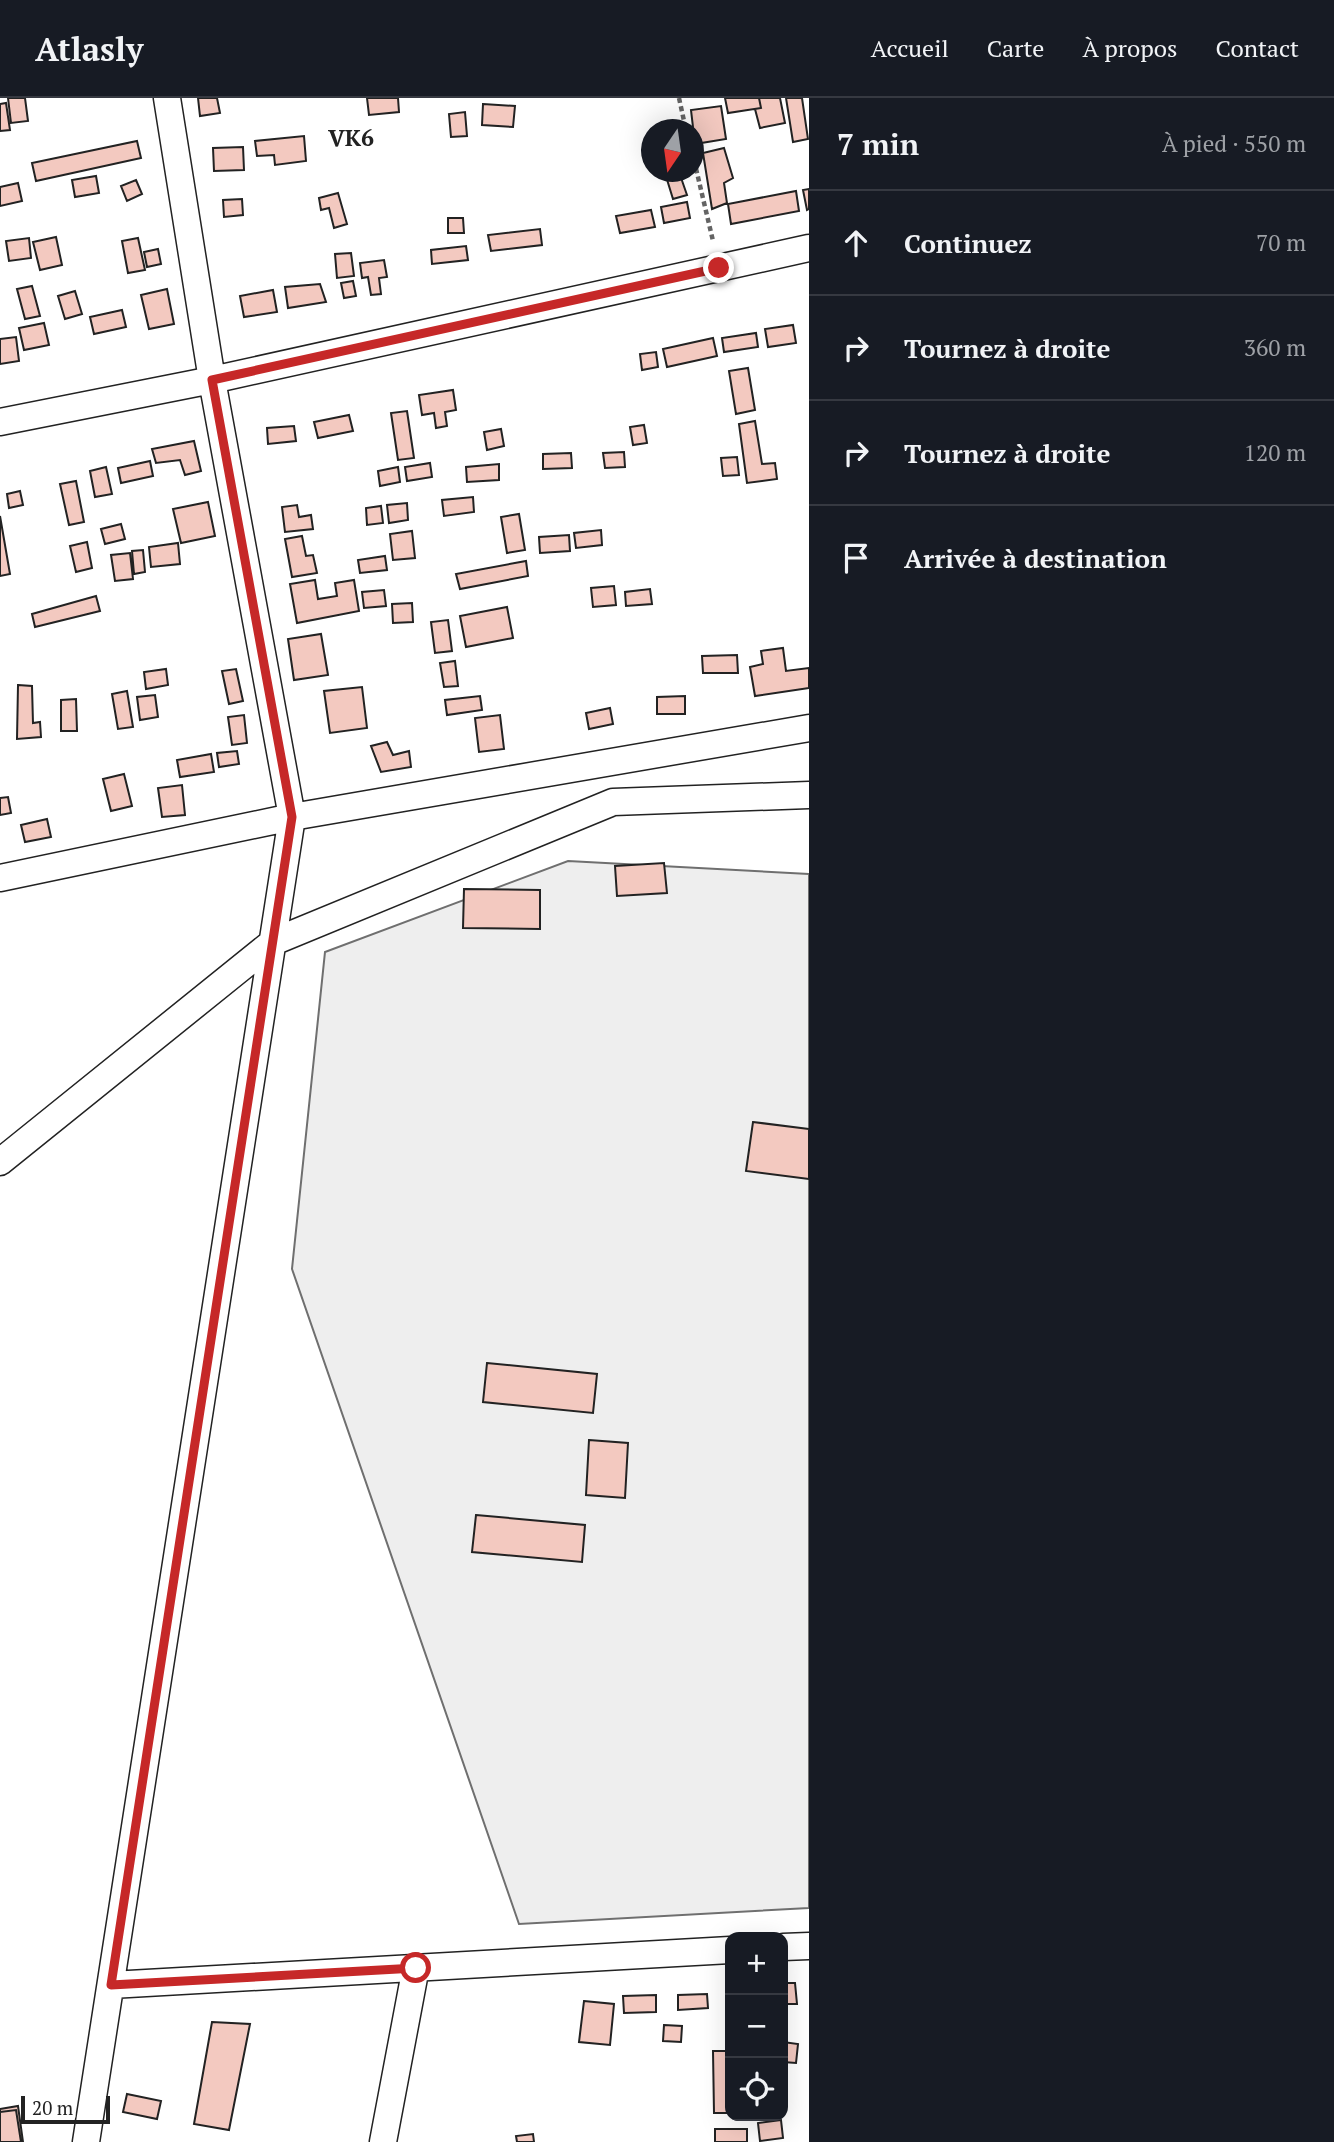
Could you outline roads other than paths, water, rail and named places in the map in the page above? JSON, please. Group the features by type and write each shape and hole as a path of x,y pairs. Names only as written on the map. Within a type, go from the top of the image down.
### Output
{"street":[{"path":"86,2142 292,817 212,380 167,98"},
{"path":"0,422 212,380 809,248"},
{"path":"0,878 292,817 809,728"},
{"path":"0,1162 273,942 613,802 809,795"},
{"path":"788,1947 809,1946"},
{"path":"111,1985 725,1950"},
{"path":"383,2142 416,1968"}],"district":[{"name":"VK6","path":"351,137"}]}
